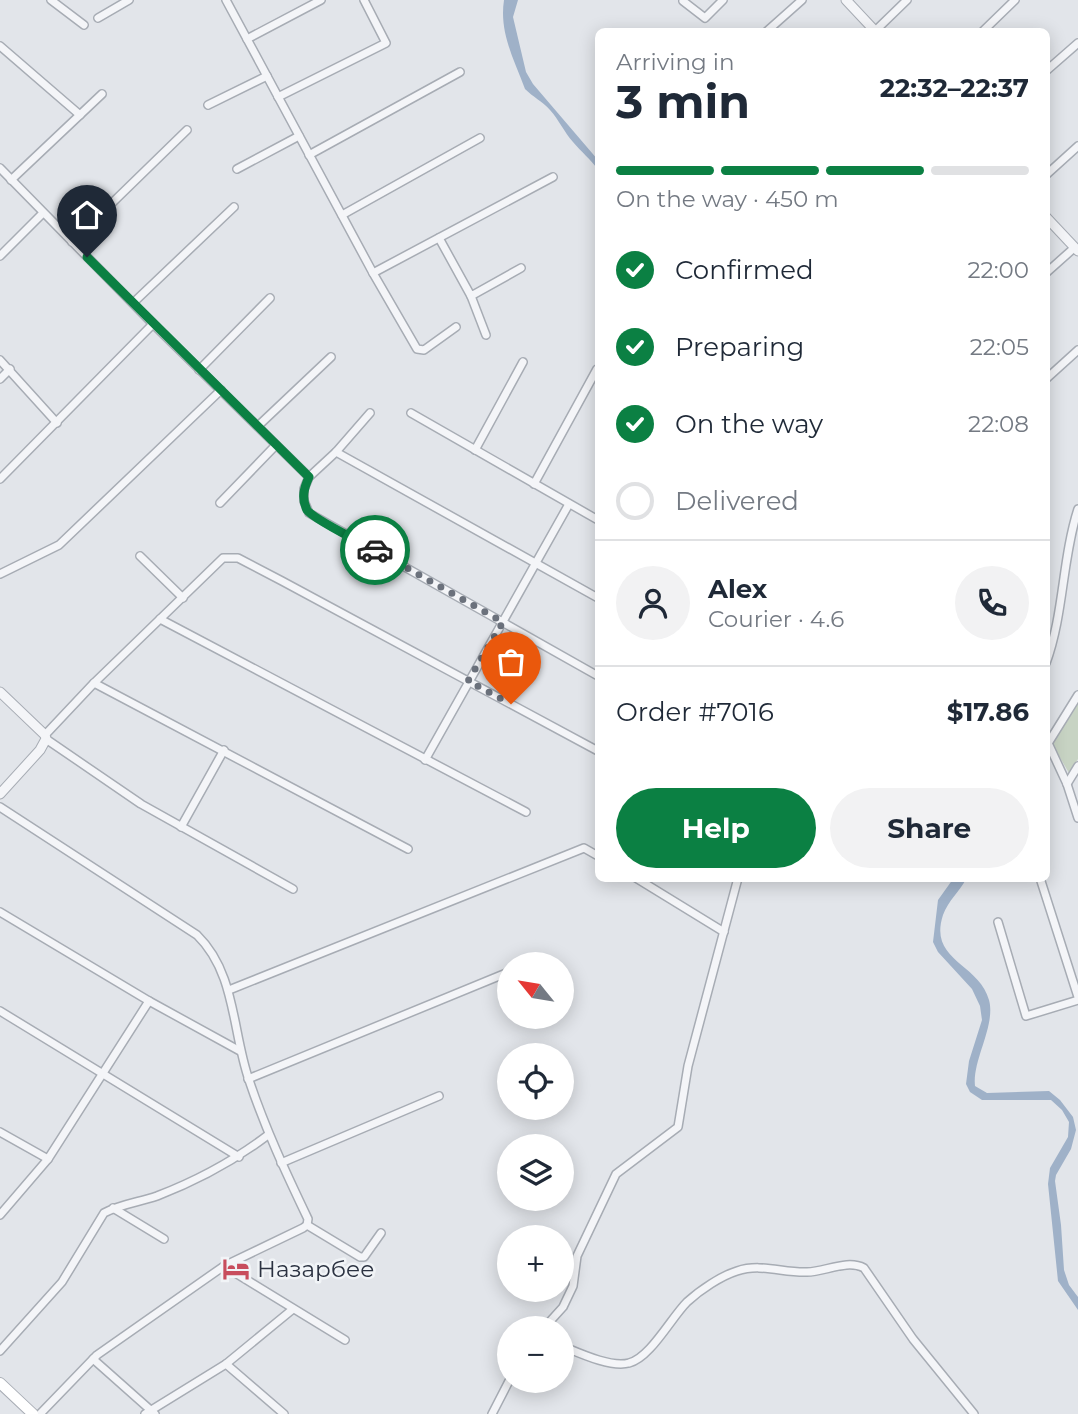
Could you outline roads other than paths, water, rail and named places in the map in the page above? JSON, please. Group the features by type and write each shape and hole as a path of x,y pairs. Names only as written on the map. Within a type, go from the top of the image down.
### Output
{"main road":[{"path":"0,1383 33,1414"}],"street":[{"path":"51,0 84,25"},
{"path":"98,18 128,0"},
{"path":"226,0 373,273 418,349 424,350 456,327"},
{"path":"247,39 321,0"},
{"path":"278,97 386,43 364,0"},
{"path":"682,2 705,18 723,0"},
{"path":"770,28 802,0"},
{"path":"846,0 872,28"},
{"path":"878,28 907,0"},
{"path":"986,28 1015,0"},
{"path":"1050,68 1078,43"},
{"path":"0,46 80,115"},
{"path":"310,155 460,72"},
{"path":"208,105 267,76"},
{"path":"11,180 102,94"},
{"path":"72,242 187,130"},
{"path":"237,169 299,136"},
{"path":"342,215 480,138"},
{"path":"1050,171 1078,146"},
{"path":"0,168 153,324 309,477"},
{"path":"373,273 553,177"},
{"path":"133,303 234,207"},
{"path":"0,256 43,213"},
{"path":"1050,221 1076,250 1050,270"},
{"path":"439,238 471,296 486,335"},
{"path":"471,296 521,268"},
{"path":"199,370 270,298"},
{"path":"0,479 153,324"},
{"path":"1050,375 1078,350"},
{"path":"258,426 331,357"},
{"path":"0,360 57,423"},
{"path":"475,450 523,362"},
{"path":"0,379 10,369"},
{"path":"534,484 595,373"},
{"path":"0,574 58,545 221,390"},
{"path":"370,413 336,452 309,477 304,489 304,501 309,513 595,674"},
{"path":"411,413 595,518"},
{"path":"220,503 275,446"},
{"path":"336,452 595,596"},
{"path":"425,760 569,504"},
{"path":"1050,648 1071,529 1078,509"},
{"path":"140,556 183,598"},
{"path":"0,794 94,683 223,558 238,558 595,749"},
{"path":"160,619 526,812"},
{"path":"94,683 408,849"},
{"path":"0,692 46,737 141,804 293,889"},
{"path":"1050,739 1078,695"},
{"path":"181,827 224,750"},
{"path":"1050,750 1067,784 1078,818"},
{"path":"1067,784 1078,766"},
{"path":"0,807 197,935 210,948 221,967 229,990 248,1079 268,1135 308,1219 307,1225"},
{"path":"229,990 584,848 595,854"},
{"path":"643,882 724,932"},
{"path":"555,1316 563,1307 573,1286 576,1256 616,1174 678,1127 688,1066 737,882"},
{"path":"998,922 1026,1016 1078,999 1041,882"},
{"path":"0,912 149,1001 240,1051"},
{"path":"248,1079 497,977"},
{"path":"0,1215 48,1159 149,1001"},
{"path":"0,1012 239,1157"},
{"path":"281,1163 439,1096"},
{"path":"0,1132 48,1159"},
{"path":"0,1351 62,1282 104,1213 157,1196 239,1157 268,1135"},
{"path":"113,1208 164,1239"},
{"path":"307,1225 363,1257 381,1233"},
{"path":"40,1414 93,1359 223,1266 307,1225"},
{"path":"574,1351 591,1358 626,1364 639,1359 688,1301 735,1271 756,1267 807,1272 856,1264 864,1268 913,1339 974,1414"},
{"path":"223,1266 345,1340"},
{"path":"93,1359 150,1413 226,1364 293,1309"},
{"path":"226,1364 284,1414"},
{"path":"492,1414 503,1393"}],"water":[{"path":"504,0 518,0 513,17 526,72 533,84 595,156 595,166 550,110 525,89 506,35"},
{"path":"951,882 964,882 943,915 940,930 942,942 948,952 984,988 989,1000 989,1021 977,1065 975,1086 987,1093 1049,1091 1073,1117 1076,1130 1071,1149 1055,1181 1064,1270 1069,1285 1078,1297 1078,1310 1058,1281 1048,1184 1050,1168 1068,1137 1069,1122 1062,1110 1051,1100 982,1100 970,1092 966,1084 969,1061 982,1020 980,1006 972,989 938,952 933,942 938,900"}],"place":[{"name":"Назарбее","path":"236,1269"}]}
